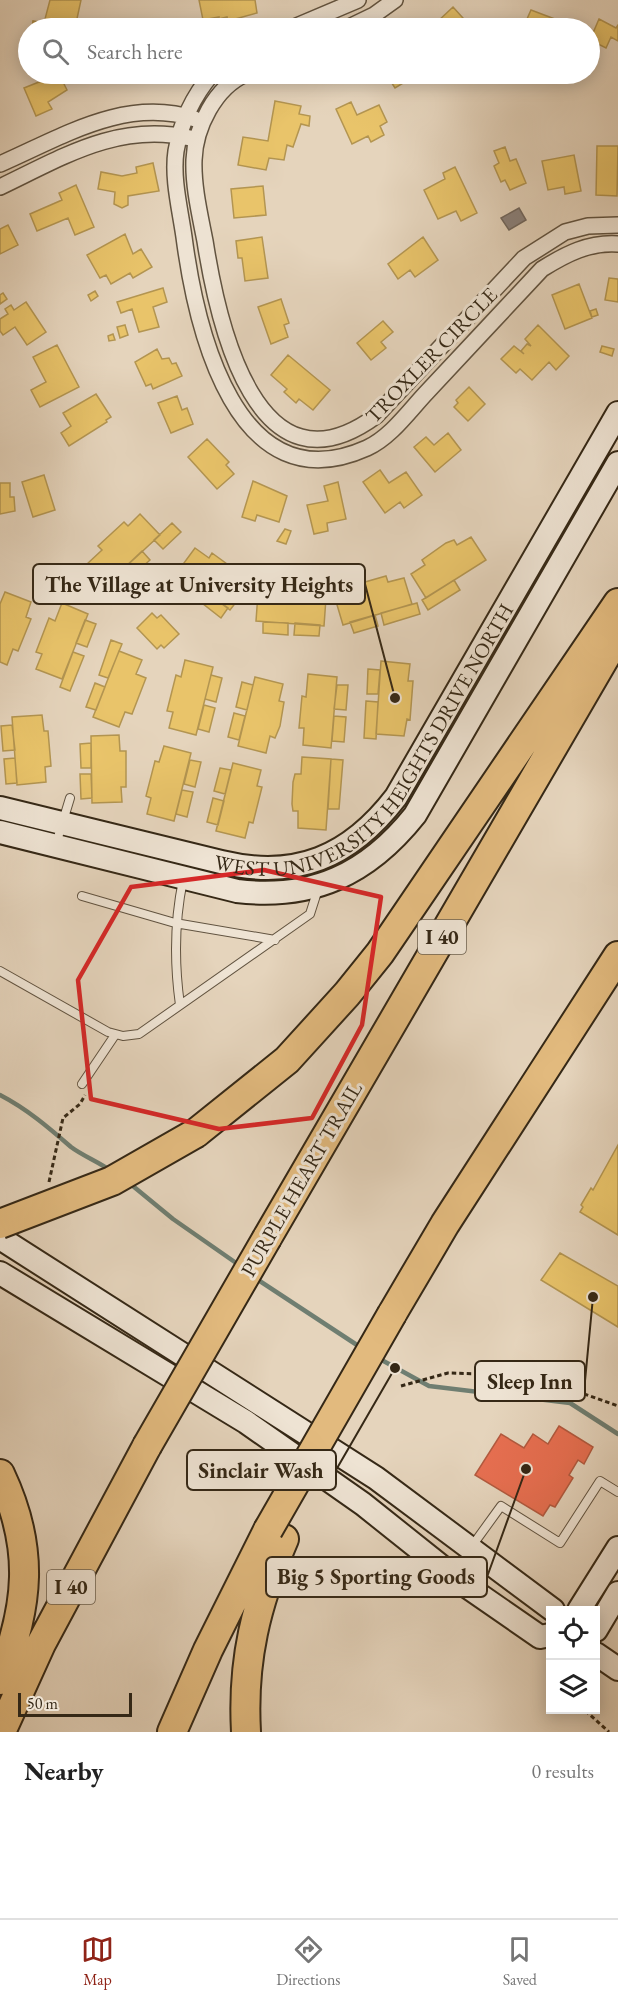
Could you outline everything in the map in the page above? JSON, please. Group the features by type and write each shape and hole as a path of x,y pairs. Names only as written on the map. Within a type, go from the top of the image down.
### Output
{"highway":[{"path":"0,1224 112,1181 196,1133 287,1060 354,986 380,953 618,603"},
{"name":"PURPLE HEART TRAIL","path":"1,1732 56,1616 147,1446 618,635"},
{"path":"172,1732 208,1650 276,1534 332,1420 392,1314 445,1224 618,956"},
{"path":"0,1474 12,1499 25,1564 22,1612 14,1644 0,1680"},
{"path":"246,1732 245,1697 250,1641 276,1534"}],"street":[{"path":"316,18 358,0"},
{"path":"368,18 395,0"},
{"name":"TROXLER CIRCLE","path":"203,84 186,116 175,168 186,251 200,323 230,398 246,423 268,444 295,456 338,457 370,447 400,422 542,269 564,255 589,246 618,244"},
{"name":"TROXLER CIRCLE","path":"233,84 221,93 203,122 194,159 196,190 214,298 221,326 237,365 258,405 272,421 304,437 320,440 347,435 376,416 524,258 542,245 577,229 618,225"},
{"path":"0,164 98,120 122,114 143,111 186,116 203,122"},
{"path":"0,187 100,141 124,135 156,132 198,140"},
{"name":"WEST UNIVERSITY HEIGHTS DRIVE NORTH","path":"0,808 62,821 221,862 257,868 317,860 348,845 375,823 396,797 618,413"},
{"name":"WEST UNIVERSITY HEIGHTS DRIVE NORTH","path":"0,832 183,879 255,893 273,894 319,886 349,874 368,862 401,832 415,815 618,464"},
{"path":"0,1238 376,1478 546,1606"},
{"path":"0,1273 246,1422 363,1504 462,1583 540,1637 546,1636"},
{"path":"582,1606 618,1548"},
{"path":"600,1623 618,1593"},
{"path":"600,1657 618,1669"}],"lane":[{"path":"55,846 70,798"},
{"path":"180,1005 176,978 175,923 183,879"},
{"path":"0,971 116,1035 139,1034 310,915 315,907 319,886"},
{"path":"82,896 175,923 275,940"},
{"path":"82,1084 116,1035"},
{"path":"470,1550 501,1506 560,1544 600,1481 618,1492"}],"path":[{"path":"46,1192 56,1157 56,1143 63,1118 80,1104 85,1094 82,1084"},
{"path":"401,1386 448,1373 513,1375 545,1380 618,1406"},
{"path":"589,1714 609,1732"}],"highlighted area":[{"path":"264,870 381,897 362,1025 312,1118 219,1129 91,1099 78,980 131,887"}],"building: Homes":[{"path":"50,0 81,0 77,18 45,18"},
{"path":"199,0 255,0 257,13 239,18 203,18"},
{"path":"453,7 463,18 441,18"},
{"path":"531,10 552,18 527,18"},
{"path":"600,20 616,28 618,25 618,41 611,37 606,48 600,45"},
{"path":"34,84 64,84 67,90 48,102 52,109 36,116 24,88"},
{"path":"275,101 301,106 299,114 310,116 309,126 301,124 293,147 287,145 284,160 269,158 266,170 238,165 243,137 268,141"},
{"path":"351,102 357,115 379,105 387,122 380,126 384,135 371,142 368,136 352,144 336,109"},
{"path":"597,146 618,146 617,196 596,195"},
{"path":"505,147 510,161 516,159 526,183 510,190 505,180 501,182 494,166 499,163 494,151"},
{"path":"574,155 581,191 565,194 564,187 548,190 542,161"},
{"path":"153,163 159,191 128,196 128,205 122,208 114,204 115,192 98,189 101,172 122,176 137,173 136,167"},
{"path":"455,167 477,213 461,221 456,211 438,219 424,190 445,179 443,173"},
{"path":"76,185 94,227 75,235 68,218 37,231 30,214 62,200 59,193"},
{"path":"263,186 266,215 234,218 231,189"},
{"path":"8,225 18,245 0,254 0,229"},
{"path":"125,234 133,254 141,249 152,267 133,278 130,273 111,284 106,275 100,278 87,255"},
{"path":"262,237 268,278 245,281 242,258 238,258 236,241"},
{"path":"423,237 438,260 415,277 410,270 398,279 388,264"},
{"path":"609,278 618,279 618,302 605,300"},
{"path":"579,284 592,318 565,329 552,295"},
{"path":"163,288 167,302 153,307 159,327 139,332 132,309 121,313 117,302"},
{"path":"95,291 98,296 91,301 88,295"},
{"path":"3,293 7,299 0,304 0,295"},
{"path":"281,299 289,323 284,325 288,337 271,344 258,307"},
{"path":"26,302 46,332 27,345 15,327 3,335 0,331 0,319 8,314 5,309 11,305 14,310"},
{"path":"596,309 598,315 592,317 590,311"},
{"path":"383,321 393,332 381,342 386,348 371,360 357,343"},
{"path":"125,325 128,335 120,338 117,327"},
{"path":"538,325 569,356 556,370 549,362 532,380 520,369 516,373 501,359 514,346 524,354 521,351 527,344 531,346 525,339"},
{"path":"113,334 115,340 109,341 108,336"},
{"path":"57,345 79,387 40,407 31,390 46,382 33,357"},
{"path":"602,346 614,349 612,356 600,352"},
{"path":"157,349 162,359 169,358 172,364 176,363 182,376 153,389 151,384 146,386 135,362"},
{"path":"288,355 330,390 313,410 299,399 296,403 284,392 287,389 271,375"},
{"path":"469,387 485,404 468,421 454,407 458,403 456,400"},
{"path":"96,394 111,417 106,420 107,422 69,446 61,433 71,426 63,413"},
{"path":"177,396 182,410 187,408 193,424 171,433 158,403"},
{"path":"448,433 461,450 435,472 414,447 426,437 434,445"},
{"path":"207,439 229,462 226,465 234,474 217,489 188,457"},
{"path":"380,470 389,483 406,472 422,495 404,508 400,502 385,513 363,482"},
{"path":"44,475 55,510 33,517 22,482"},
{"path":"253,481 287,496 279,522 257,515 255,521 242,517"},
{"path":"338,482 346,519 327,523 328,531 314,534 307,505 328,501 324,486"},
{"path":"0,483 10,483 10,497 14,497 15,511 0,514"},
{"path":"140,514 160,535 106,585 87,564 102,550 98,546 124,522 128,526"},
{"path":"172,523 181,532 163,549 154,540"},
{"path":"285,529 291,531 286,544 277,541"},
{"path":"471,537 486,560 426,598 411,574 425,565 422,560 446,543 454,540 457,545"},
{"path":"195,548 209,558 212,553 242,575 238,580 248,587 230,610 178,571"},
{"path":"142,551 150,560 131,577 123,569"},
{"path":"386,576 388,582 404,578 412,604 343,625 335,598 341,597 340,594 352,592 351,587"},
{"path":"454,580 460,590 428,610 422,600"},
{"path":"275,589 305,589 313,591 312,597 326,598 324,626 256,621 258,593 275,594"},
{"path":"5,592 31,602 26,617 31,619 18,651 13,649 7,665 0,662 0,604"},
{"path":"209,594 228,608 221,618 202,603"},
{"path":"62,603 88,614 62,679 36,669 42,654 36,652 49,618 55,621"},
{"path":"417,603 420,614 384,625 381,613"},
{"path":"152,613 157,618 161,615 179,634 164,648 161,645 157,649 137,628"},
{"path":"375,615 378,626 354,633 350,622"},
{"path":"85,620 96,624 87,647 76,643"},
{"path":"263,622 288,623 288,635 263,633"},
{"path":"295,623 320,625 319,636 294,635"},
{"path":"111,640 122,644 108,678 99,675"},
{"path":"119,651 142,660 136,674 146,678 132,714 125,712 119,727 93,717"},
{"path":"73,652 84,656 70,691 60,687"},
{"path":"185,660 213,667 196,735 169,728 173,712 167,711 176,675 181,677"},
{"path":"381,661 410,664 408,681 413,681 410,720 407,719 404,736 376,734"},
{"path":"368,669 380,670 378,694 367,694"},
{"path":"308,674 337,677 331,748 303,745 304,728 299,728 302,696 306,697"},
{"path":"211,675 222,678 216,702 205,699"},
{"path":"255,677 283,684 279,701 284,702 280,726 275,738 270,736 266,753 238,746"},
{"path":"242,682 253,685 247,710 236,707"},
{"path":"95,683 105,687 96,710 86,707"},
{"path":"337,685 348,685 346,710 334,709"},
{"path":"366,701 378,702 376,739 364,738"},
{"path":"204,705 215,708 209,732 198,729"},
{"path":"234,713 245,716 239,740 228,737"},
{"path":"42,715 44,731 48,731 51,766 45,767 46,782 17,785 12,717"},
{"path":"334,716 346,717 344,742 332,741"},
{"path":"12,725 15,750 3,751 1,726"},
{"path":"119,735 120,751 126,751 126,787 121,787 122,802 92,803 91,736"},
{"path":"91,743 91,768 81,768 80,744"},
{"path":"164,746 191,753 174,821 147,814 151,798 146,796 155,761 159,762"},
{"path":"302,757 331,759 326,830 298,828 298,811 293,811 292,804 293,782 295,774 301,774"},
{"path":"15,758 17,783 6,784 4,759"},
{"path":"331,759 343,760 339,809 328,809"},
{"path":"190,760 201,762 195,787 184,784"},
{"path":"233,763 261,770 257,786 262,787 253,823 249,822 245,838 216,831"},
{"path":"220,768 231,770 225,794 214,791"},
{"path":"80,774 91,774 92,798 81,799"},
{"path":"182,790 193,792 187,817 176,814"},
{"path":"213,798 224,801 218,825 207,822"},
{"path":"618,1145 618,1235 580,1212 583,1207 581,1205 591,1188 593,1190"},
{"path":"560,1253 618,1286 618,1327 541,1280"}],"building: Shops":[{"path":"559,1426 593,1447 584,1464 578,1460 569,1475 573,1478 555,1507 550,1505 543,1516 475,1475 501,1434 524,1448 533,1434 548,1444"}],"building: Industry":[{"path":"519,208 526,220 509,230 501,218"}],"waterway":[{"path":"0,1095 46,1125 71,1147 111,1171"},
{"path":"128,1182 173,1219 239,1265"},
{"path":"255,1278 360,1347"},
{"path":"378,1358 429,1386 570,1403 618,1434"}],"place":[{"name":"The Village at University Heights","path":"395,698"},
{"name":"Sleep Inn","path":"593,1297"},
{"name":"Sinclair Wash","path":"395,1368"},
{"name":"Big 5 Sporting Goods","path":"526,1469"}]}
